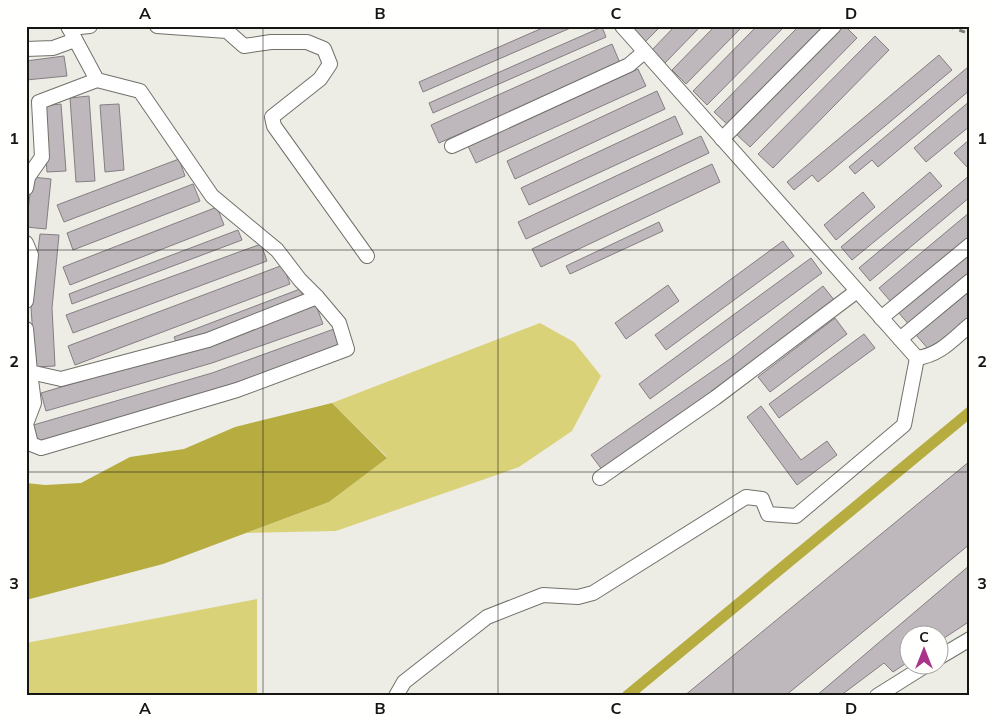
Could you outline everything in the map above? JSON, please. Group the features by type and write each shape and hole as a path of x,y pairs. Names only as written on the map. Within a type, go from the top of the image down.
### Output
{"street":[{"path":"90,26 68,27 96,80"},
{"path":"157,26 228,31 244,46 271,42 307,42 324,49 330,64 320,80 272,117 274,126 367,256"},
{"path":"622,26 917,358"},
{"path":"722,139 834,26"},
{"path":"26,49 53,48 76,40"},
{"path":"452,146 628,66 644,52"},
{"path":"26,188 28,177 42,157 39,102 96,80 140,91 212,196 277,250 300,280 339,323 347,349 237,390 41,448 31,444 26,424 34,403 26,329"},
{"path":"26,243 31,255 26,300"},
{"path":"881,318 970,245"},
{"path":"900,339 970,282"},
{"path":"600,478 715,398 857,291"},
{"path":"30,372 61,379 208,340 317,297"},
{"path":"917,358 929,356 939,351 970,325"},
{"path":"396,696 404,682 487,617 543,596 578,597 593,593 746,498 762,499 768,514 796,516 904,425 917,358"},
{"path":"948,652 970,639"},
{"path":"877,696 912,674"}],"shaded area":[{"path":"540,323 574,342 601,376 572,431 519,467 336,531 246,533 329,502 387,457 332,403"},
{"path":"332,403 387,458 329,502 163,564 26,600 26,483 45,485 81,483 130,457 184,449 235,427"},
{"path":"257,599 257,696 26,696 26,643"}],"building":[{"path":"547,26 575,26 423,92 419,82"},
{"path":"632,26 661,26 645,42 631,28"},
{"path":"675,26 701,26 664,64 651,51"},
{"path":"715,26 743,26 686,84 672,70"},
{"path":"757,26 785,26 707,105 693,91"},
{"path":"799,26 824,27 728,125 714,112"},
{"path":"841,26 845,26 857,38 750,147 736,134"},
{"path":"602,27 606,37 433,113 429,103"},
{"path":"875,36 889,50 773,168 758,154"},
{"path":"612,44 620,63 439,143 431,125"},
{"path":"939,55 952,70 818,182 812,175 794,190 787,182"},
{"path":"64,56 67,76 26,80 26,61"},
{"path":"968,67 970,69 970,90 878,167 872,160 855,174 849,167"},
{"path":"638,69 646,86 476,163 468,146"},
{"path":"657,91 665,109 515,179 507,161"},
{"path":"89,96 95,181 76,182 70,98"},
{"path":"970,101 970,126 926,162 914,148"},
{"path":"61,104 66,171 47,172 42,106"},
{"path":"119,104 124,170 105,172 100,105"},
{"path":"675,116 683,134 529,205 521,188"},
{"path":"701,136 709,153 526,239 518,222"},
{"path":"970,139 970,165 967,167 954,153"},
{"path":"179,159 185,176 64,222 57,205"},
{"path":"712,164 720,182 541,267 532,249"},
{"path":"930,172 942,186 852,260 841,247"},
{"path":"970,175 970,197 870,281 859,268"},
{"path":"32,177 51,179 46,229 26,227"},
{"path":"193,184 200,201 73,250 67,233"},
{"path":"863,192 875,207 836,240 824,225"},
{"path":"217,207 224,225 70,285 63,267"},
{"path":"970,212 970,237 891,302 879,288"},
{"path":"659,222 663,231 570,274 566,266"},
{"path":"238,230 242,240 72,304 69,294"},
{"path":"40,234 59,235 52,308 55,366 35,367 31,307"},
{"path":"783,241 794,256 666,350 655,335"},
{"path":"261,244 267,261 73,333 66,315"},
{"path":"970,252 970,277 911,327 898,312"},
{"path":"811,258 822,273 650,399 639,384"},
{"path":"283,265 290,284 75,365 68,346"},
{"path":"668,285 679,301 626,339 615,323"},
{"path":"823,286 835,301 741,373 603,471 591,455 730,359"},
{"path":"300,289 304,298 178,346 174,337"},
{"path":"970,291 970,318 930,351 916,335"},
{"path":"316,305 323,324 212,363 46,411 41,393 213,342"},
{"path":"835,318 847,334 770,392 758,377"},
{"path":"334,329 341,347 217,392 35,445 30,426 212,373"},
{"path":"864,334 875,348 779,418 769,404"},
{"path":"761,406 801,460 827,441 837,455 797,485 747,417"},
{"path":"970,461 970,544 785,696 684,696"},
{"path":"970,565 970,621 948,635 948,624 901,624"},
{"path":"898,626 898,669 893,672 884,663 840,696 816,696"}],"waterway":[{"path":"627,696 970,412"}],"railway":[{"path":"948,26 970,34"}]}
